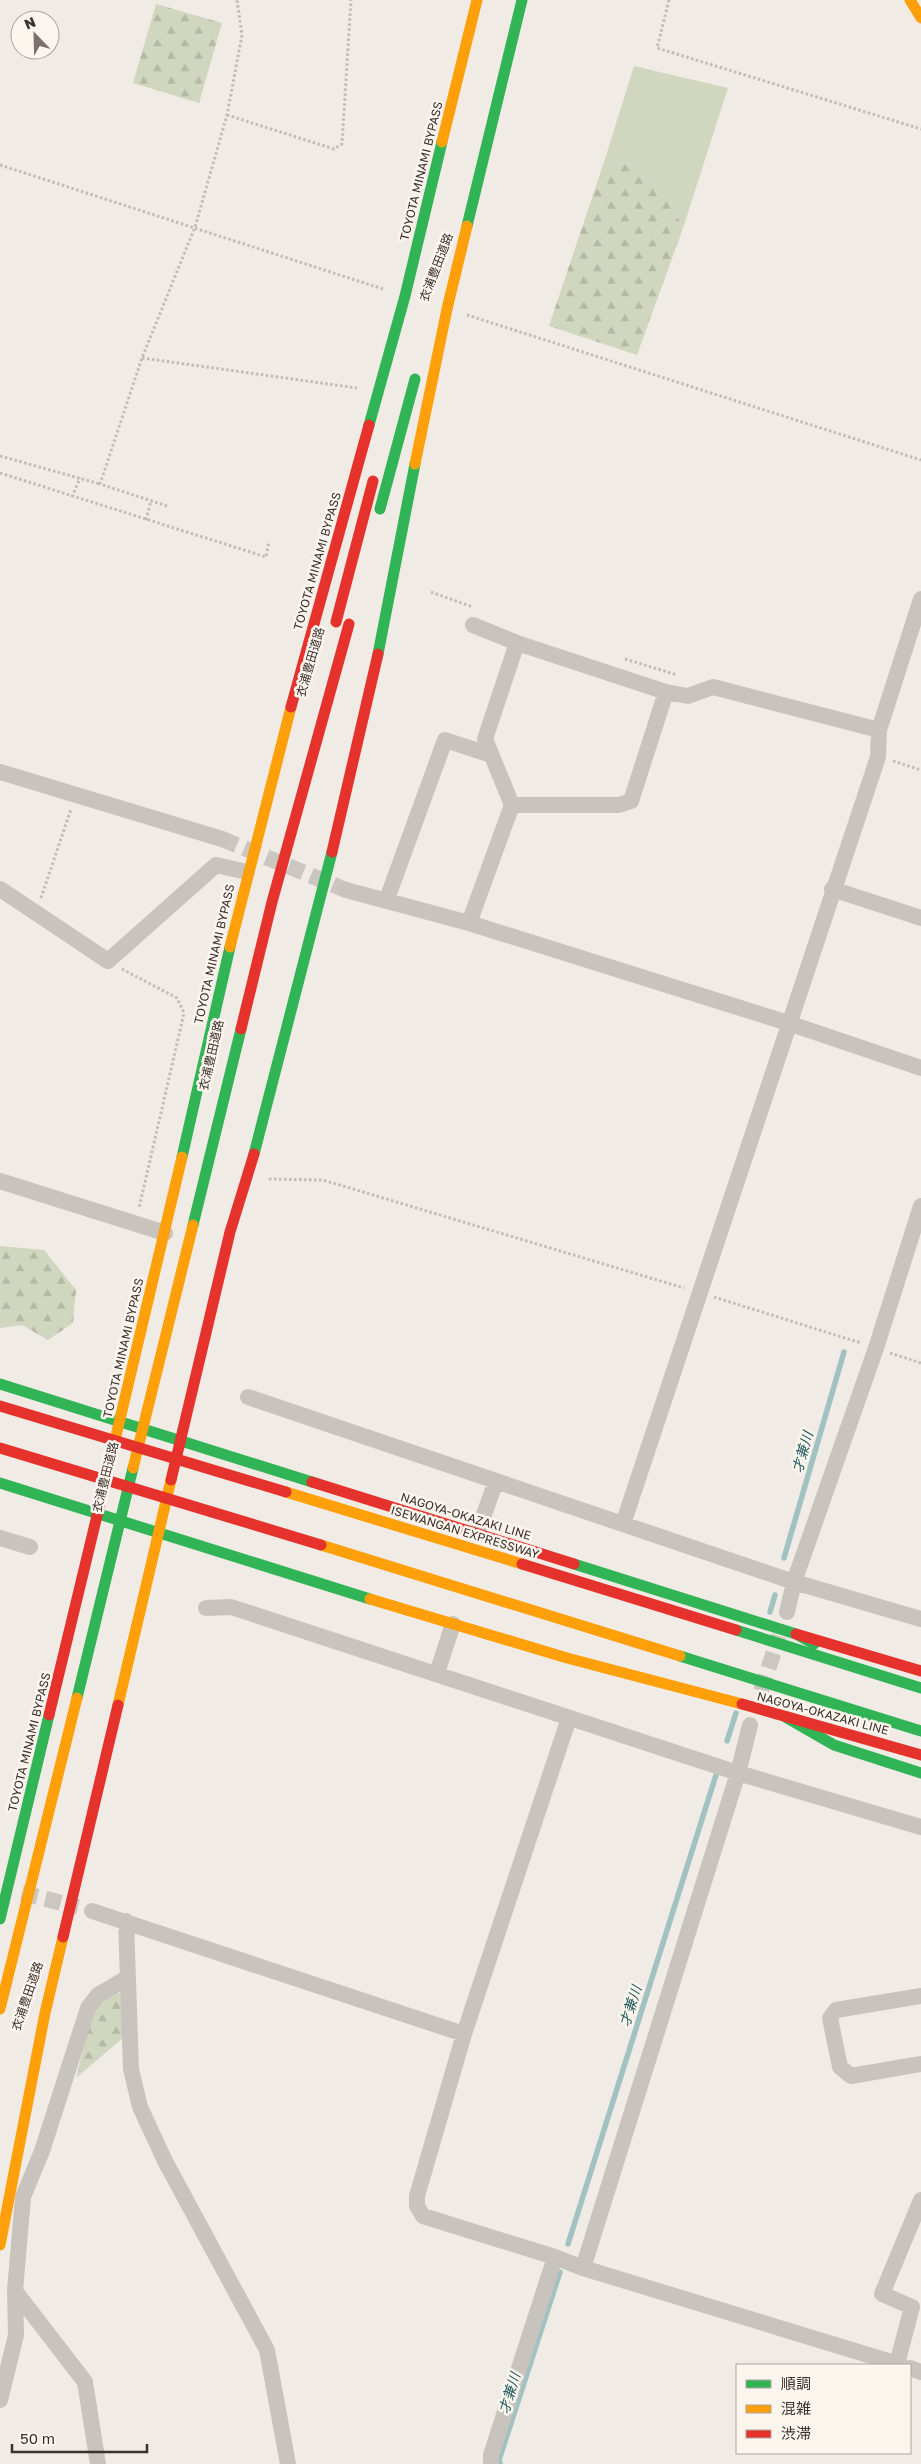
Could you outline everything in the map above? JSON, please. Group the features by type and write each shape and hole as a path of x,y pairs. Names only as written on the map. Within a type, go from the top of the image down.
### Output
{"main road":[{"name":"TOYOTA MINAMI BYPASS","path":"0,1919 165,1233 247,872 295,691 406,296 477,0"},
{"path":"0,2245 43,2022 66,1923 230,1232 249,1174 325,881 383,633 415,463 447,309 522,0"},
{"path":"910,0 921,18"},
{"name":"衣浦豊田道路","path":"436,219 441,146"},
{"name":"衣浦豊田道路","path":"434,311 468,221"},
{"path":"378,519 418,366"},
{"name":"衣浦豊田道路","path":"335,627 375,470"},
{"name":"衣浦豊田道路","path":"0,2008 272,902 351,620"},
{"name":"衣浦豊田道路","path":"0,1970 286,805"},
{"name":"NAGOYA-OKAZAKI LINE","path":"0,1384 796,1634 827,1651 921,1680"},
{"name":"ISEWANGAN EXPRESSWAY","path":"0,1406 422,1533 921,1688"},
{"path":"0,1448 399,1569 921,1731"},
{"name":"NAGOYA-OKAZAKI LINE","path":"0,1483 453,1624 787,1718 861,1736 921,1755"},
{"path":"796,1634 921,1671"},
{"path":"787,1718 834,1745 921,1773"},
{"name":"衣浦豊田道路","path":"31,2022 66,1923"}],"street":[{"path":"623,1524 832,889 878,757 879,730 921,599"},
{"path":"473,625 517,643 666,692 688,696 713,687 879,730"},
{"path":"469,922 512,805 485,740 517,643"},
{"path":"512,805 618,805 631,801 666,692"},
{"path":"387,899 445,740 491,755"},
{"path":"0,772 222,839"},
{"path":"0,889 108,961 216,865 247,872"},
{"path":"832,889 921,918"},
{"path":"346,890 387,899 469,922 788,1023 921,1068"},
{"path":"0,1181 165,1233"},
{"path":"787,1612 794,1582 876,1348 921,1206"},
{"path":"248,1397 794,1582 921,1619"},
{"path":"477,1534 496,1481"},
{"path":"0,1538 30,1547"},
{"path":"206,1608 231,1607 738,1773 921,1826"},
{"path":"437,1673 453,1624"},
{"path":"568,1718 464,2034 417,2196 416,2206 423,2216 555,2257 583,2268 895,2364"},
{"path":"583,2268 738,1773 750,1725"},
{"path":"92,1911 464,2034"},
{"path":"126,1921 131,2069 140,2107 165,2161 267,2350 288,2464"},
{"path":"0,2400 16,2335 15,2291 23,2198 42,2152 88,2008 98,1995 127,1978"},
{"path":"921,1996 836,2010 830,2018 840,2068 845,2073 851,2076 921,2064"},
{"path":"902,2364 912,2307 882,2294 921,2200"},
{"path":"491,2464 492,2455 555,2257"},
{"path":"15,2291 85,2382 98,2464"}],"path":[{"path":"100,484 142,358 195,227 227,115 242,35 237,0"},
{"path":"227,115 334,149 342,144 351,0"},
{"path":"669,0 656,48 921,129"},
{"path":"0,165 406,296"},
{"path":"447,309 921,460"},
{"path":"142,358 379,392"},
{"path":"0,456 80,478 167,506"},
{"path":"0,473 266,556 270,541"},
{"path":"72,497 80,478"},
{"path":"146,520 151,501"},
{"path":"431,592 475,608"},
{"path":"620,657 685,678"},
{"path":"878,757 921,770"},
{"path":"36,913 76,795"},
{"path":"108,961 177,998 184,1013 135,1224"},
{"path":"249,1174 281,1181 323,1180 699,1292 921,1363"}],"green space":[{"path":"156,4 222,23 199,103 133,83"},
{"path":"634,66 728,88 683,228 663,187 635,166 605,159"},
{"path":"605,159 635,166 663,187 683,228 637,355 549,326"},
{"path":"0,1246 44,1250 76,1290 73,1323 48,1340 22,1325 0,1328"},
{"path":"117,1991 123,1996 123,2038 76,2078 92,2014 102,2000"}],"waterway":[{"name":"才兼川","path":"784,1558 844,1352"},
{"name":"才兼川","path":"770,1612 775,1595"},
{"name":"才兼川","path":"727,1741 736,1713"},
{"name":"才兼川","path":"568,2244 716,1775"},
{"name":"才兼川","path":"500,2464 499,2460 560,2272"}],"tunnel":[{"path":"222,839 346,890"},
{"path":"761,1691 779,1636"},
{"path":"22,1893 78,1907"}],"traffic: fast":[{"path":"467,226 522,0"},
{"path":"369,425 405,296 442,142"},
{"path":"380,509 415,379"},
{"path":"378,654 415,464"},
{"path":"254,1154 332,852"},
{"path":"182,1157 230,947"},
{"path":"193,1225 241,1029"},
{"path":"0,1384 312,1482"},
{"path":"77,1698 133,1468"},
{"path":"0,1483 370,1599"},
{"path":"574,1564 796,1634 814,1644"},
{"path":"736,1630 921,1688"},
{"path":"680,1656 921,1731"},
{"path":"0,1919 49,1715"},
{"path":"787,1718 834,1745 921,1773"}],"traffic: slow":[{"path":"442,142 477,0"},
{"path":"910,0 921,18"},
{"path":"415,464 447,309 467,226"},
{"path":"230,947 291,707"},
{"path":"102,1495 182,1157"},
{"path":"133,1468 193,1225"},
{"path":"118,1705 171,1480"},
{"path":"286,1492 522,1564"},
{"path":"321,1545 680,1656"},
{"path":"370,1599 567,1658 742,1704"},
{"path":"0,2009 77,1698"},
{"path":"0,2245 45,2013 63,1937"}],"traffic: jam":[{"path":"291,707 369,425"},
{"path":"336,622 373,481"},
{"path":"241,1029 272,902 349,624"},
{"path":"332,852 378,654"},
{"path":"171,1480 230,1232 254,1154"},
{"path":"0,1406 286,1492"},
{"path":"0,1448 321,1545"},
{"path":"312,1482 574,1564"},
{"path":"49,1715 102,1495"},
{"path":"522,1564 736,1630"},
{"path":"796,1634 921,1671"},
{"path":"742,1704 921,1755"},
{"path":"63,1937 118,1705"}]}
